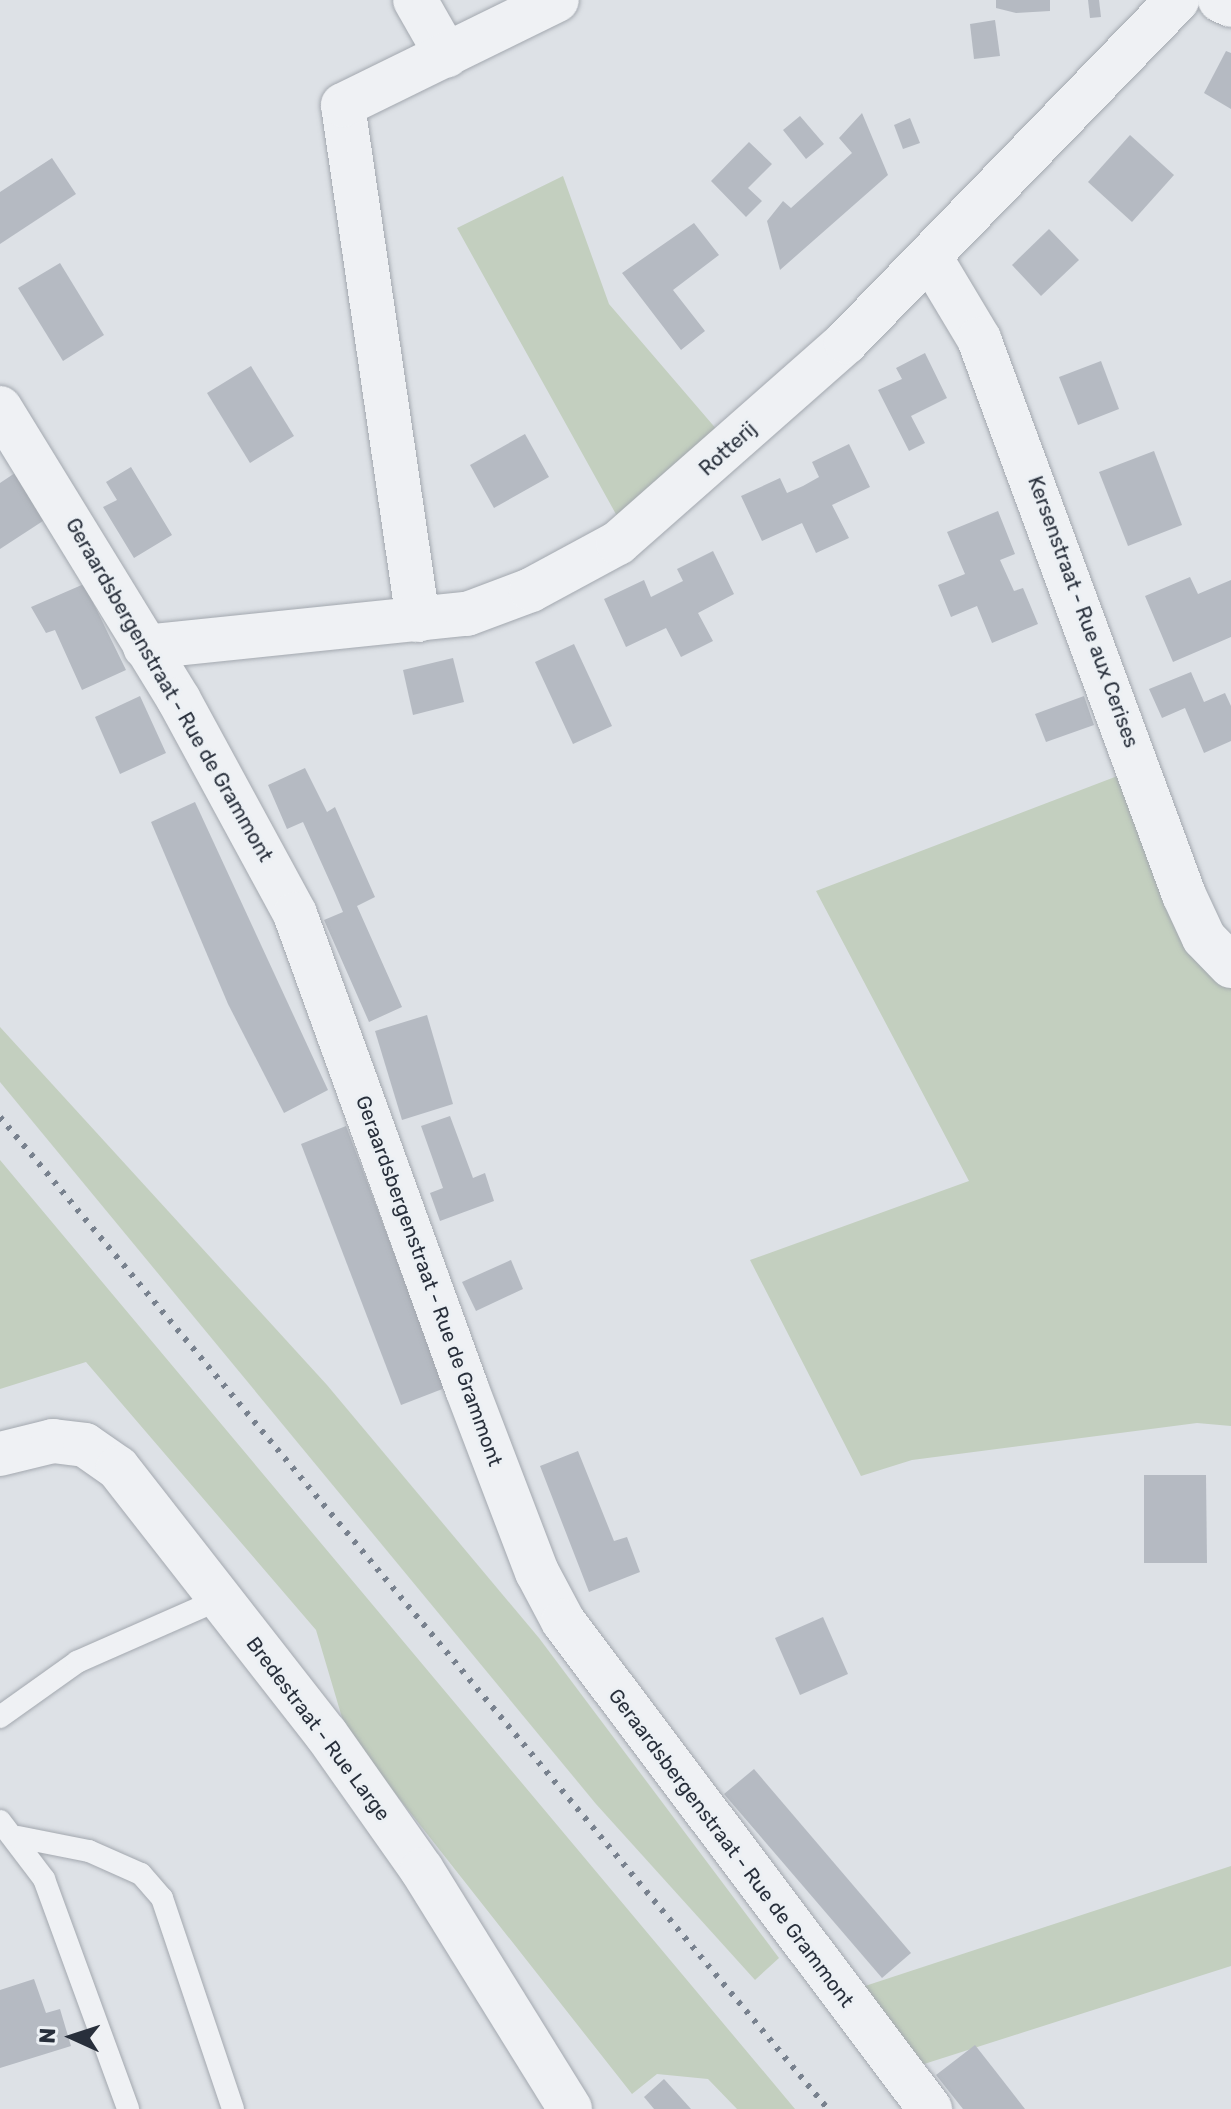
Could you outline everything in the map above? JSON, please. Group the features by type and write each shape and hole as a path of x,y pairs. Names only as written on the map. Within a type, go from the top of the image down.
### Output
{"street":[{"path":"415,0 447,56"},
{"path":"418,620 343,105 557,0"},
{"name":"Rotterij","path":"145,647 418,620 503,602 618,543 846,342 1177,0"},
{"path":"1220,0 1231,5"},
{"name":"Kersenstraat - Rue aux Cerises","path":"930,257 984,351 1184,895 1204,938 1231,966"},
{"name":"Geraardsbergenstraat - Rue de Grammont","path":"0,408 145,647 295,914 537,1572 575,1641 930,2109"},
{"name":"Bredestraat - Rue Large","path":"0,1454 53,1441 85,1445 118,1468 422,1870 570,2109"}],"lane":[{"path":"0,1717 77,1662 220,1599"},
{"path":"0,1821 18,1837 44,1879 128,2109"},
{"path":"18,1837 89,1851 141,1874 162,1898 233,2109"}],"green space":[{"path":"563,176 609,304 718,431 617,516 457,228"},
{"path":"1128,772 1231,988 1231,1426 1197,1423 912,1460 861,1476 750,1260 969,1181 816,891"},
{"path":"0,1027 327,1385 539,1638 779,1958 755,1980 596,1804 0,1082"},
{"path":"0,1160 795,2109 737,2109 708,2079 657,2074 632,2094 346,1731 316,1630 86,1362 0,1389"},
{"path":"1231,1866 1231,1966 921,2065 865,1986"}],"building":[{"path":"996,0 1050,0 1050,11 1016,13 996,8"},
{"path":"1088,0 1099,0 1101,17 1090,18"},
{"path":"995,20 1000,56 974,59 970,24"},
{"path":"1226,51 1231,53 1231,109 1204,93"},
{"path":"862,113 888,175 780,270 767,221 783,201 791,208 852,153 839,138"},
{"path":"800,116 824,144 806,159 783,130"},
{"path":"910,118 920,143 903,149 894,125"},
{"path":"1130,135 1174,175 1132,222 1088,182"},
{"path":"749,142 772,164 748,188 762,201 746,217 711,181"},
{"path":"52,158 76,194 0,244 0,192"},
{"path":"694,223 719,255 673,290 705,331 681,350 622,273"},
{"path":"1049,229 1079,260 1041,296 1012,265"},
{"path":"60,263 104,335 63,361 18,288"},
{"path":"925,353 947,398 911,416 925,443 909,451 878,390 902,379 896,368"},
{"path":"1101,361 1119,409 1078,425 1059,377"},
{"path":"251,366 294,436 250,463 207,393"},
{"path":"525,434 549,477 494,508 470,465"},
{"path":"849,444 870,487 832,505 849,538 816,553 802,523 762,541 741,496 780,478 787,493 803,486 819,477 812,462"},
{"path":"1154,451 1182,525 1128,546 1099,472"},
{"path":"131,467 172,535 134,558 103,507 117,500 106,482"},
{"path":"15,473 46,519 0,549 0,483"},
{"path":"998,511 1015,554 1000,560 1014,591 1023,588 1038,624 992,643 977,606 951,617 938,585 965,574 947,532"},
{"path":"713,551 734,594 698,613 713,641 681,657 666,628 626,647 604,599 644,580 651,597 683,581 677,569"},
{"path":"1190,577 1198,594 1231,580 1231,637 1173,662 1145,596"},
{"path":"84,584 126,670 82,690 55,630 46,633 31,607"},
{"path":"574,644 612,726 573,744 535,662"},
{"path":"453,658 464,702 413,715 403,670"},
{"path":"1191,672 1204,702 1225,693 1231,706 1231,741 1204,753 1185,708 1162,718 1149,689"},
{"path":"140,696 166,753 120,774 95,717"},
{"path":"1084,696 1094,725 1046,742 1035,714"},
{"path":"305,768 327,812 335,807 375,897 357,906 402,1007 369,1022 324,920 343,912 335,893 303,822 287,829 268,785"},
{"path":"195,802 328,1090 284,1113 228,1004 151,822"},
{"path":"427,1015 453,1104 402,1120 375,1031"},
{"path":"450,1116 473,1178 485,1173 494,1201 440,1221 430,1193 443,1188 421,1126"},
{"path":"346,1126 445,1388 401,1405 301,1144"},
{"path":"511,1260 523,1289 476,1311 462,1282"},
{"path":"578,1451 614,1541 627,1537 640,1572 589,1592 540,1466"},
{"path":"1144,1475 1206,1475 1207,1563 1144,1563"},
{"path":"823,1617 848,1674 800,1695 775,1638"},
{"path":"754,1769 911,1953 882,1978 724,1794"},
{"path":"34,1979 46,2013 60,2009 71,2046 0,2068 0,1990"},
{"path":"975,2045 1025,2109 963,2109 936,2075"},
{"path":"664,2079 691,2109 654,2109 644,2097"}],"railway":[{"path":"0,1117 828,2109"}]}
